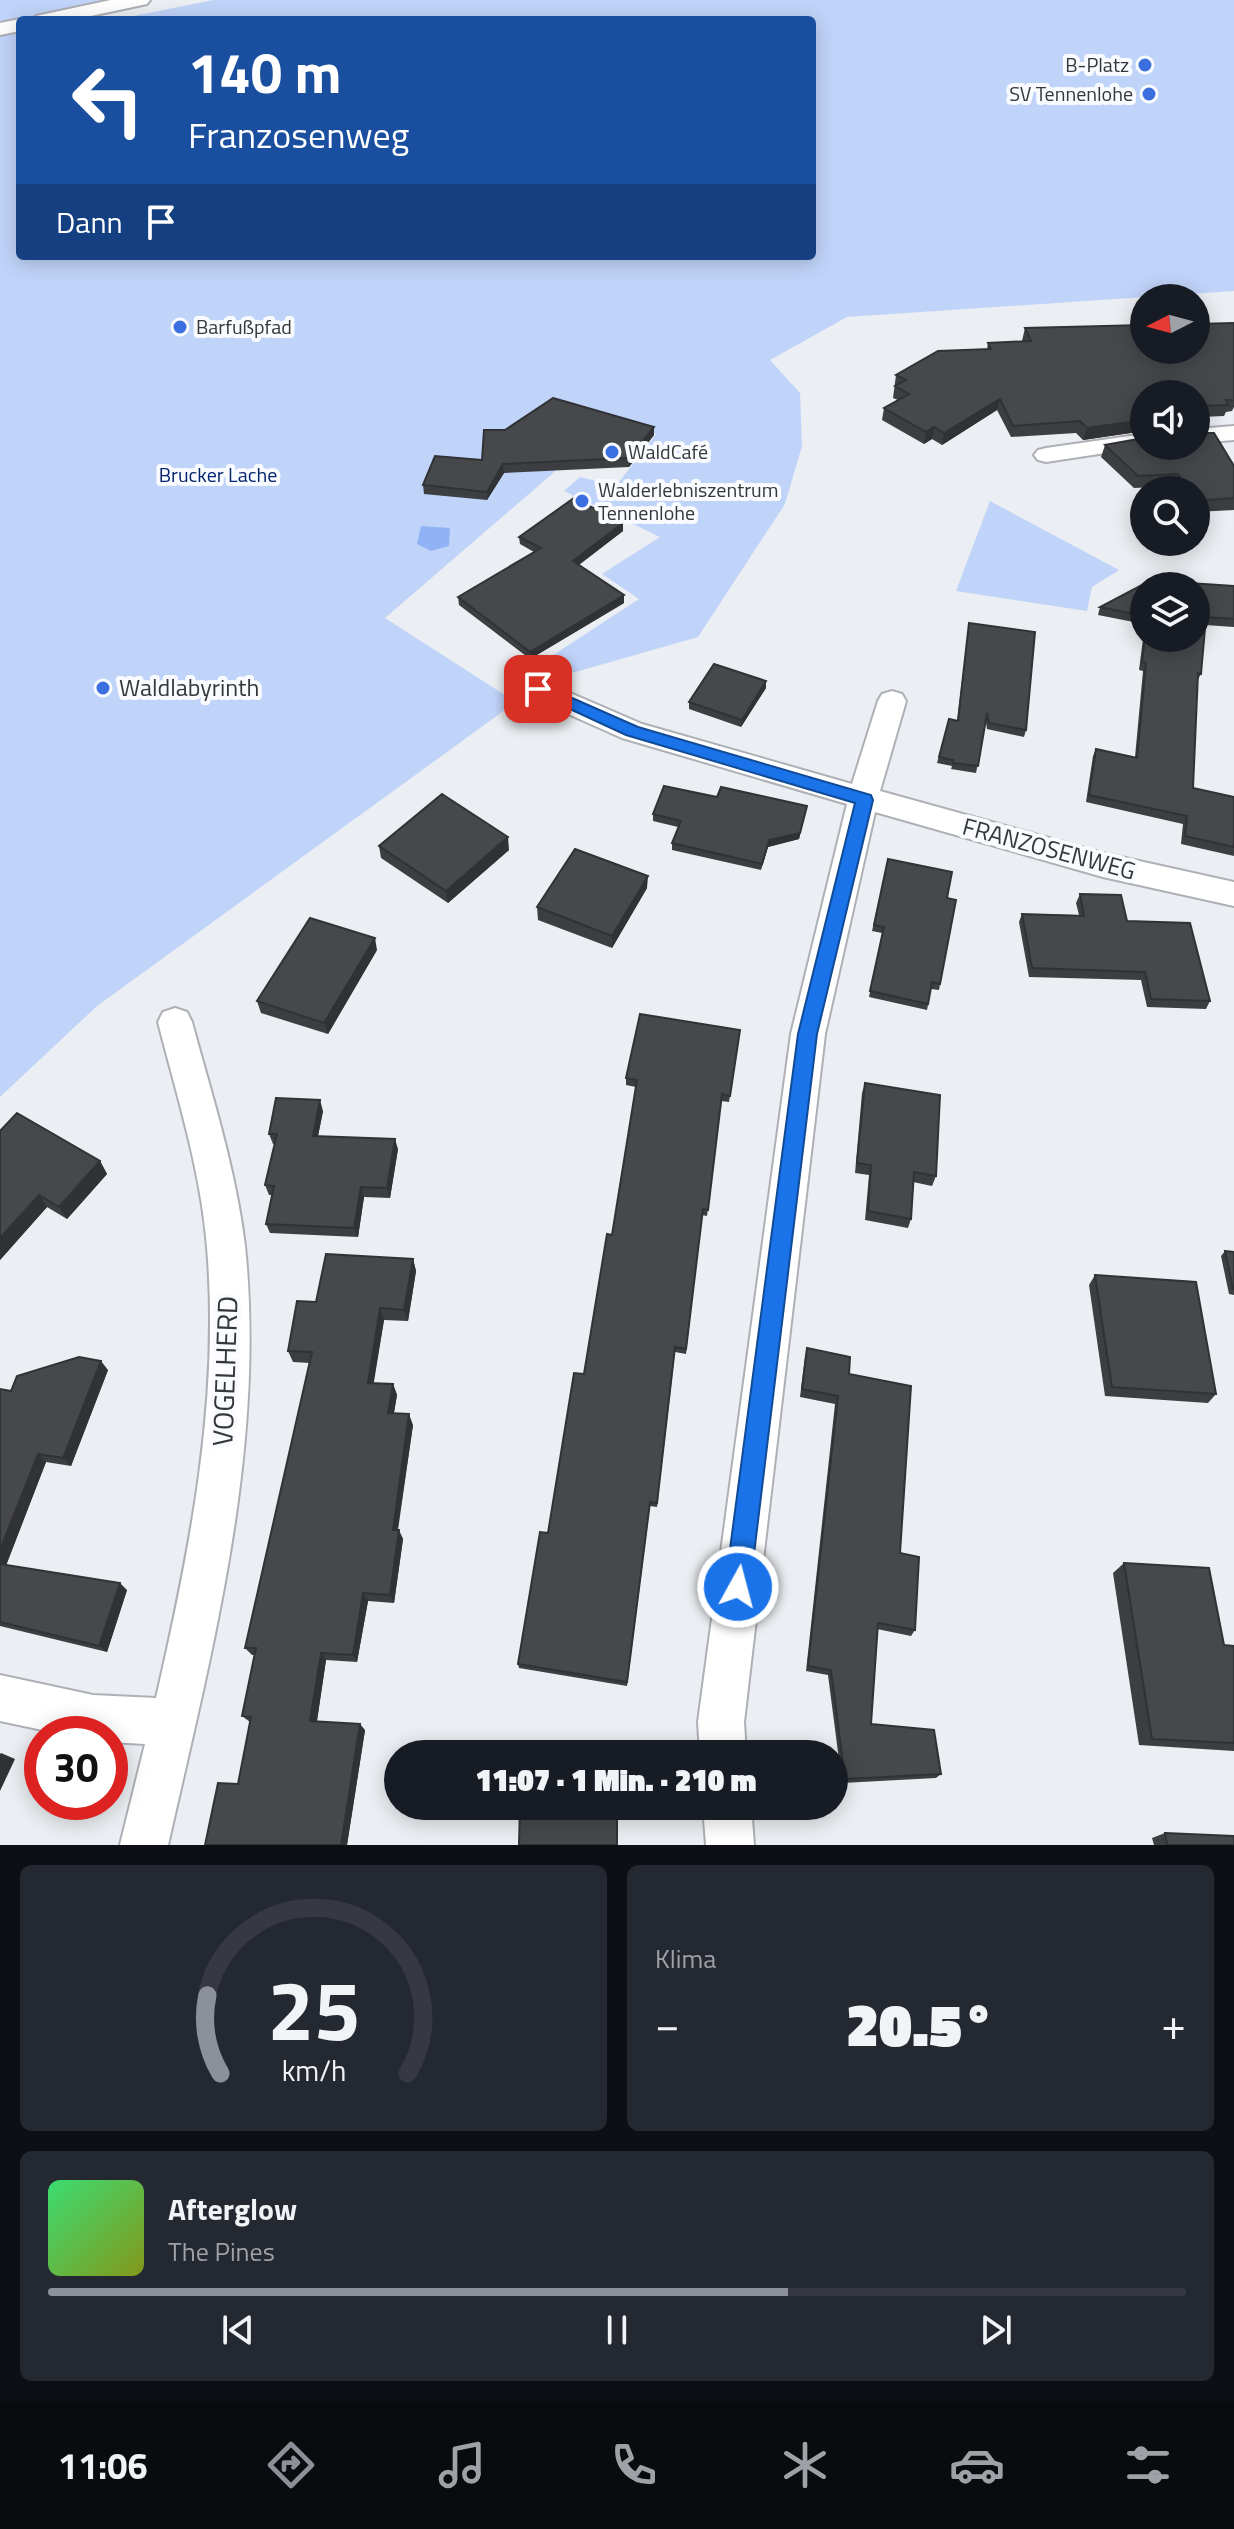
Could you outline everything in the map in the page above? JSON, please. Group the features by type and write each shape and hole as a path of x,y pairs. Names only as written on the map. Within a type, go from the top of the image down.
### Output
{"street":[{"path":"62,16 140,0"},
{"path":"1210,435 1234,433"},
{"path":"1046,455 1130,443"},
{"name":"FRANZOSENWEG","path":"538,689 632,731 1232,903"},
{"path":"722,1740 726,1679 808,1034 867,782 892,701"},
{"name":"VOGELHERD","path":"144,1845 173,1722 207,1553 229,1388 230,1317 226,1247 217,1187 175,1022"},
{"path":"0,1698 93,1718 173,1722"},
{"path":"728,1820 730,1845"}],"green space":[{"path":"0,0 121,0 44,16 16,16 16,22 0,25"},
{"name":"Brucker Lache","path":"213,0 1234,0 1234,291 1210,293 1210,284 1130,284 1130,298 847,317 770,360 800,393 802,446 785,504 698,637 565,675 538,665 639,599 602,574 660,537 564,491 580,477 616,486 656,434 603,421 551,475 385,618 516,702 97,1006 0,1097 0,33 16,30 16,260 816,260 816,16 134,16"},
{"path":"990,501 1119,570 1092,587 1087,611 956,591"}],"water":[{"path":"421,526 450,528 449,546 431,551 417,544"}],"building":[{"path":"1234,323 1234,400 1226,400 1228,405 1210,406 1210,380 1130,380 1130,422 1087,428 1080,421 1013,426 1000,399 944,433 934,427 926,432 884,408 909,394 895,386 906,380 896,375 938,351 991,349 988,343 1031,341 1025,328 1130,325 1130,364 1210,364 1210,324"},
{"path":"553,398 654,427 629,458 503,464 487,492 423,485 435,456 482,460 484,430 505,430"},
{"path":"1210,433 1214,433 1234,466 1234,498 1210,500 1210,476 1138,476 1105,445 1130,441 1130,460 1210,460"},
{"path":"574,498 601,512 611,506 623,523 573,561 624,595 530,652 458,597 541,548 519,537"},
{"path":"1210,584 1234,586 1234,619 1210,617"},
{"path":"1130,591 1130,613 1100,607"},
{"path":"969,623 1035,632 1026,730 989,723 987,713 978,766 953,763 953,760 939,757 949,719 958,721"},
{"path":"1143,652 1203,652 1201,674 1198,673 1193,788 1234,797 1234,847 1185,836 1187,816 1089,795 1096,749 1137,758 1146,663 1142,662"},
{"path":"714,664 766,681 742,720 689,702"},
{"path":"664,786 717,797 721,787 807,806 800,833 769,840 762,864 672,843 681,821 653,814"},
{"path":"442,794 508,837 446,891 379,846"},
{"path":"575,849 648,876 612,936 537,907"},
{"path":"888,859 952,872 947,898 956,900 940,984 932,982 928,1004 870,991 884,927 874,925"},
{"path":"1080,894 1121,895 1127,921 1190,923 1210,1001 1151,999 1145,972 1032,968 1022,914 1084,916"},
{"path":"310,918 375,938 324,1023 257,1001"},
{"path":"640,1014 740,1030 730,1096 722,1094 708,1210 703,1209 686,1349 675,1347 657,1503 650,1502 627,1682 518,1664 540,1532 548,1533 574,1373 584,1374 607,1234 612,1235 637,1080 626,1078"},
{"path":"865,1083 940,1095 936,1176 914,1172 911,1219 868,1211 871,1165 857,1163"},
{"path":"276,1098 320,1100 313,1136 395,1139 387,1188 361,1187 354,1228 266,1224 274,1186 265,1185 277,1134 269,1134"},
{"path":"17,1113 100,1161 59,1207 39,1195 0,1238 0,1131"},
{"path":"1225,1251 1234,1252 1234,1289 1233,1289"},
{"path":"326,1254 413,1259 404,1310 380,1308 368,1383 393,1384 388,1413 409,1414 393,1530 399,1530 390,1595 363,1593 353,1655 321,1653 310,1721 360,1724 341,1845 205,1845 218,1783 238,1784 251,1717 242,1716 256,1648 245,1648 312,1352 288,1351 297,1301 316,1302"},
{"path":"1095,1275 1196,1282 1216,1394 1112,1387"},
{"path":"807,1348 850,1357 849,1374 911,1386 900,1553 919,1557 915,1630 878,1623 871,1724 934,1730 941,1774 848,1779 848,1740 840,1740 831,1670 808,1666 838,1396 802,1389"},
{"path":"79,1357 101,1361 63,1458 38,1454 0,1550 0,1389 11,1391 17,1376"},
{"path":"1124,1563 1209,1568 1224,1645 1234,1646 1234,1743 1152,1739"},
{"path":"0,1564 120,1583 99,1646 0,1622"},
{"path":"520,1820 617,1820 617,1845 519,1845"},
{"path":"1165,1833 1234,1836 1234,1845 1167,1845"}],"place":[{"name":"B-Platz","path":"1145,65"},
{"name":"SV Tennenlohe","path":"1149,94"},
{"name":"Barfußpfad","path":"180,327"},
{"name":"WaldCafé","path":"612,452"},
{"name":"Walderlebniszentrum Tennenlohe","path":"582,501"},
{"name":"Waldlabyrinth","path":"103,688"}],"route":[{"path":"538,689 632,731 865,800 808,1034 738,1587"}]}
